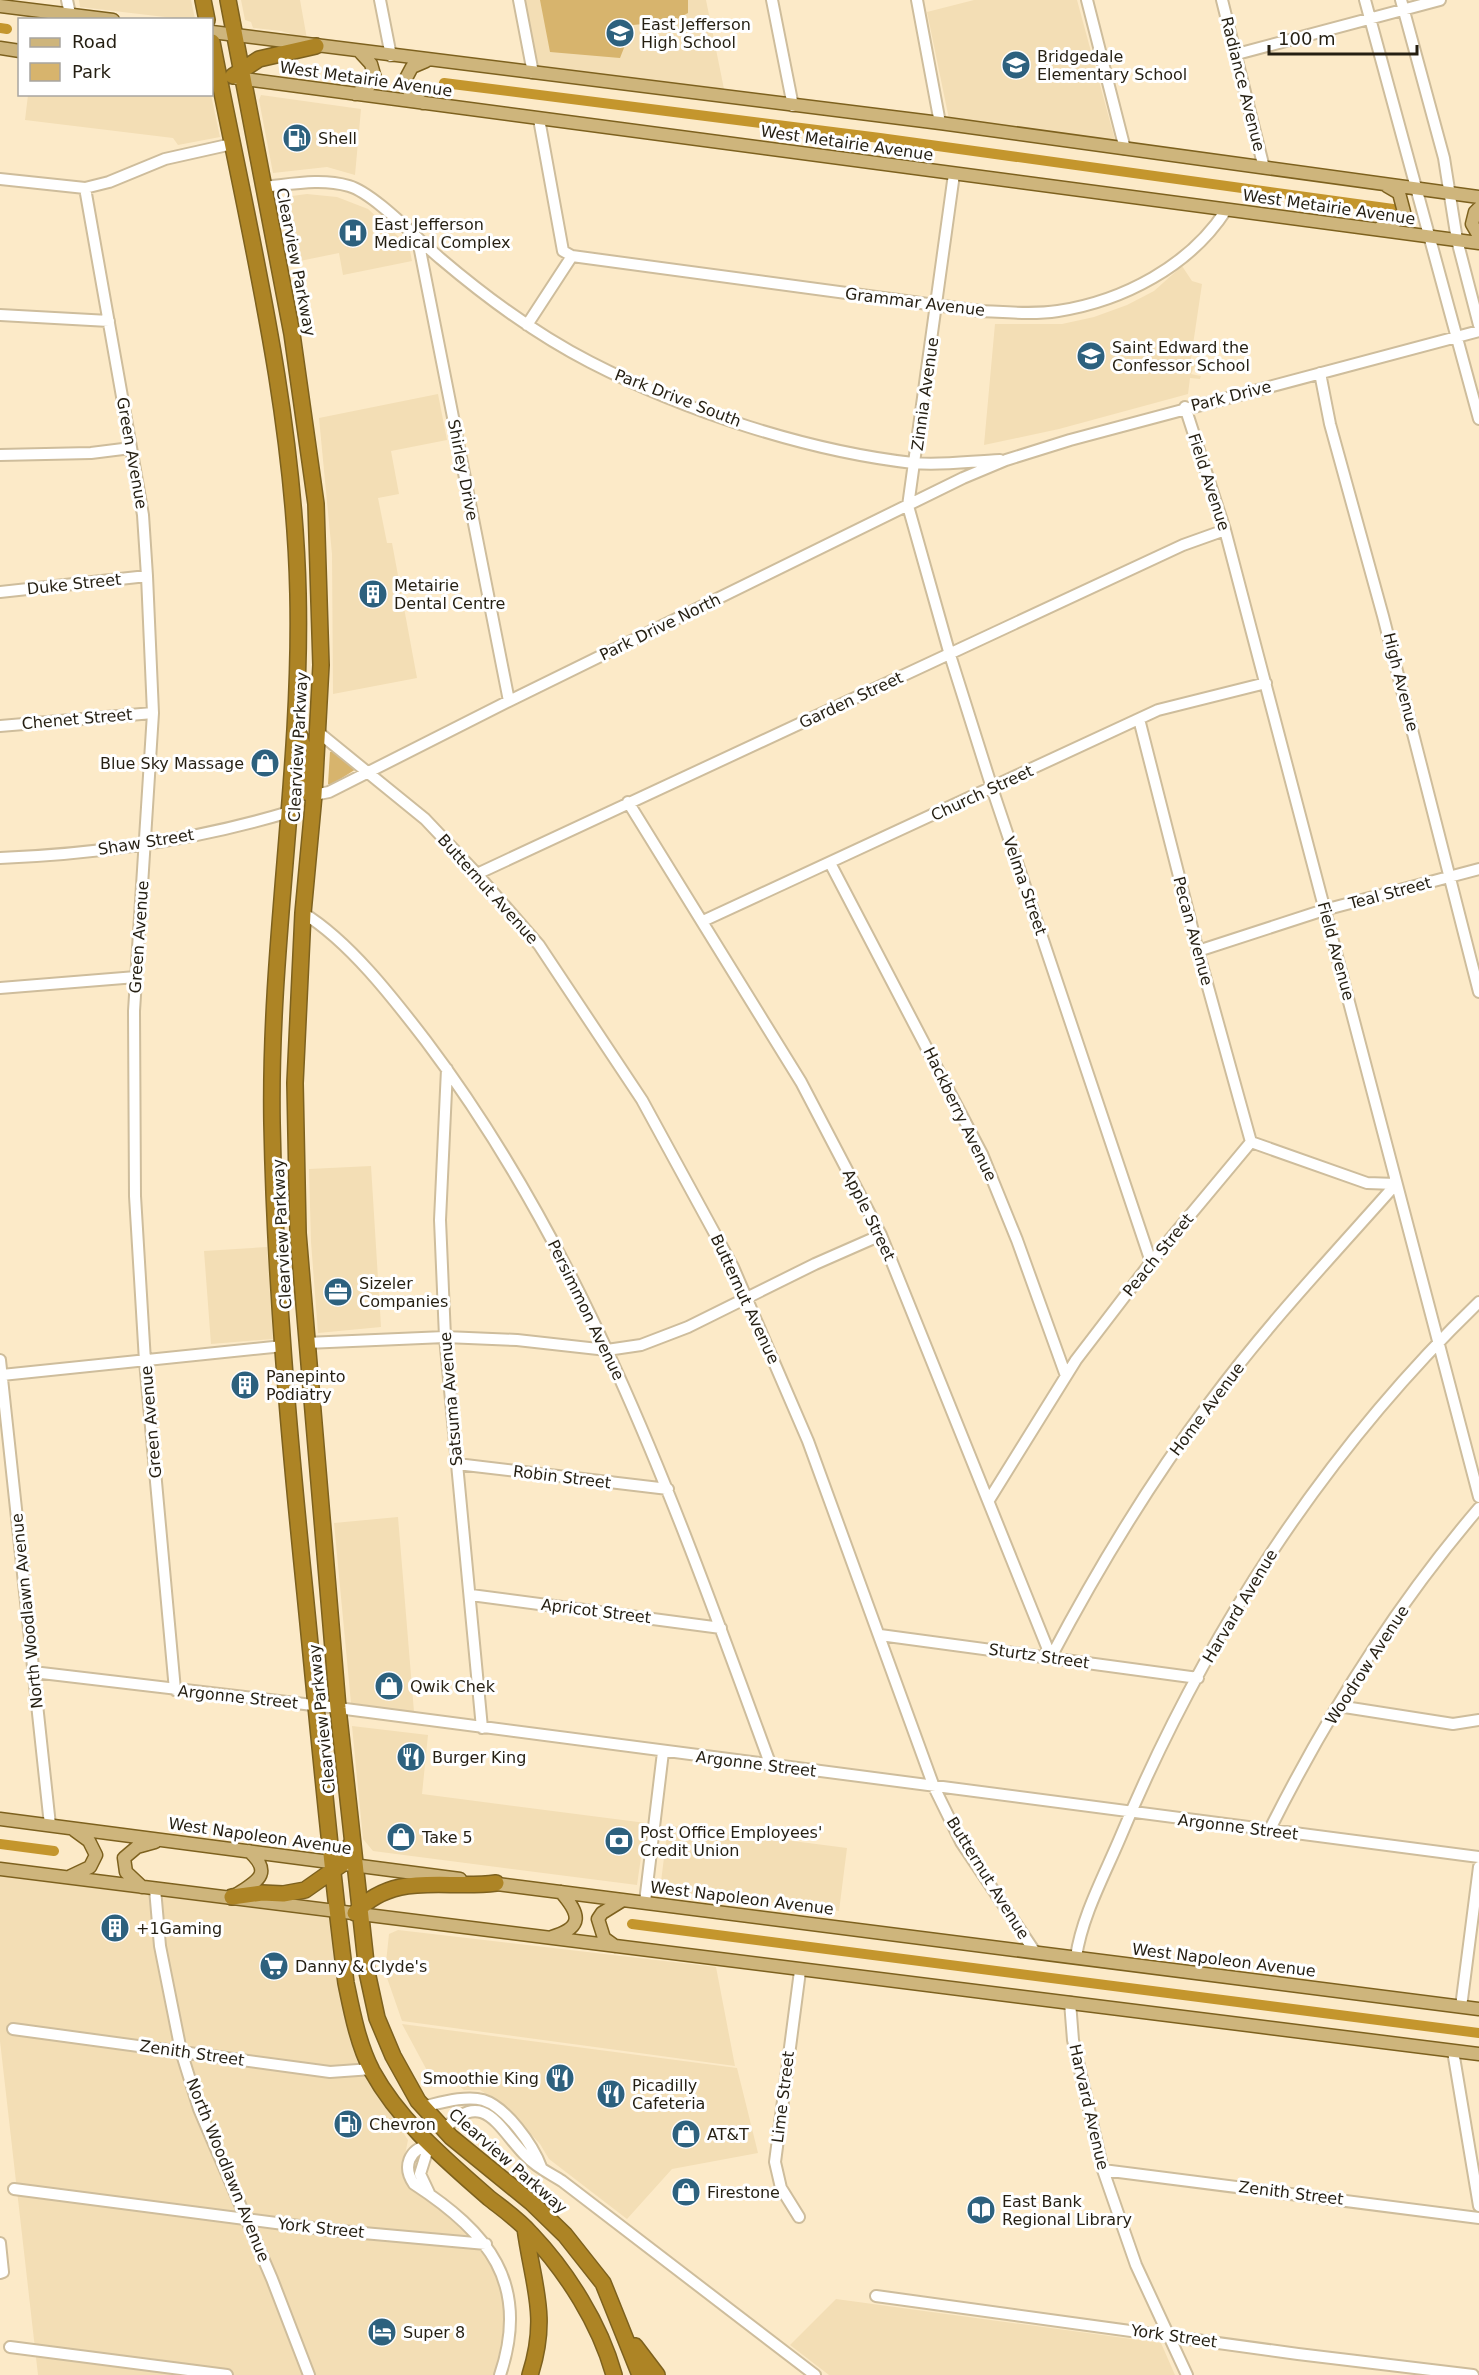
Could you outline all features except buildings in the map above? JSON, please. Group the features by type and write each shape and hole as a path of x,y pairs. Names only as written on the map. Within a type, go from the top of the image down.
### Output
{"highway":[{"path":"203,0 207,18"},
{"name":"Clearview Parkway","path":"229,3 218,39 264,188 292,333 316,504 320,603 318,732 303,913 295,1083 295,1145 298,1233 306,1344 352,1842 340,1866 337,1913 340,1941 353,2016 372,2069 389,2097 429,2145 525,2228 572,2286 593,2325 614,2375"},
{"name":"Clearview Parkway","path":"218,39 228,76 224,103 238,183 279,386 287,442 298,591 296,722 281,905 272,1113 279,1300 315,1706 340,1866 357,1913 377,2018 393,2056 422,2106 440,2127 565,2235 603,2283 640,2375"},
{"path":"228,76 259,60 316,46"},
{"path":"238,183 250,188 258,225 272,231"},
{"path":"296,722 305,754 303,787 306,792 314,795"},
{"path":"289,812 302,816 299,855 305,893"},
{"path":"279,1300 290,1308 294,1340 306,1344"},
{"path":"283,1346 295,1350 301,1383 310,1389"},
{"path":"232,1897 262,1893 293,1893 305,1890 340,1866"},
{"path":"340,1941 357,1913 377,1895 408,1884 473,1886 496,1883"},
{"path":"389,2097 423,2122 440,2127"},
{"path":"429,2145 456,2150 491,2169"},
{"path":"525,2228 538,2291 541,2332 530,2375"},
{"path":"625,2333 657,2375"}],"main road":[{"path":"0,6 69,17"},
{"path":"20,8 34,18"},
{"name":"West Metairie Avenue","path":"218,39 316,46 940,123 1479,197"},
{"path":"0,48 18,50"},
{"path":"354,95 366,90 375,78 371,64 360,52"},
{"path":"426,105 411,94 404,82 412,67 427,61"},
{"name":"West Metairie Avenue","path":"228,76 426,105 1479,243"},
{"path":"1368,228 1392,225 1404,213 1399,193 1386,185"},
{"path":"1479,208 1475,212 1472,224 1479,236"},
{"name":"West Napoleon Avenue","path":"0,1819 249,1851 340,1866 496,1883 1479,2009"},
{"path":"67,1877 90,1868 96,1855 89,1840 72,1828"},
{"path":"149,1888 126,1872 124,1858 137,1847 162,1840"},
{"path":"232,1897 257,1882 261,1873 259,1860 249,1851"},
{"path":"0,1869 800,1971 1070,2002 1479,2054"},
{"path":"548,1939 566,1933 573,1927 576,1920 572,1904 561,1892"},
{"path":"616,1947 604,1938 598,1919 602,1913 624,1900"}],"street":[{"path":"67,0 69,17"},
{"path":"380,0 390,56"},
{"path":"519,0 533,73"},
{"path":"772,0 793,106"},
{"path":"1087,0 1125,149"},
{"name":"Radiance Avenue","path":"1222,0 1264,168"},
{"path":"1365,0 1414,189 1479,419"},
{"path":"1237,54 1370,19 1402,5 1440,0"},
{"path":"920,1 940,123"},
{"path":"1402,5 1444,158 1457,240 1479,324"},
{"path":"527,325 572,256 563,250 539,119"},
{"path":"0,179 85,188 109,182 165,159 232,144"},
{"name":"Zinnia Avenue","path":"908,506 954,174"},
{"name":"Park Drive South","path":"264,188 308,182 351,186 369,197 418,240 527,325 606,370 695,408 778,435 915,464 1006,460"},
{"name":"Green Avenue","path":"85,188 143,515 147,576 153,713 136,977 135,1196 146,1361 175,1690"},
{"name":"Grammar Avenue","path":"572,256 937,305 1021,313 1056,311 1125,292 1186,255 1212,231 1226,210"},
{"name":"Shirley Drive","path":"418,240 509,701"},
{"path":"0,315 110,321"},
{"name":"Park Drive","path":"1006,460 1185,407 1479,331"},
{"name":"High Avenue","path":"1320,373 1330,424 1383,616 1479,992"},
{"name":"Field Avenue","path":"1185,407 1225,530 1479,1497"},
{"path":"0,455 90,453 131,448"},
{"name":"Park Drive North","path":"314,795 329,792 509,701 1006,460"},
{"name":"Velma Street","path":"908,506 950,655 992,788 1151,1262"},
{"name":"Garden Street","path":"477,874 1183,545 1225,530"},
{"name":"Duke Street","path":"0,592 147,576"},
{"name":"Church Street","path":"703,921 1158,710 1266,683"},
{"name":"Chenet Street","path":"0,726 153,713"},
{"name":"Pecan Avenue","path":"1139,719 1198,951 1251,1142"},
{"name":"Butternut Avenue","path":"318,732 425,819 477,874 539,945 642,1100 733,1268 808,1441 934,1787 961,1842 1035,1952"},
{"name":"Apple Street","path":"628,802 801,1082 881,1235 1051,1657"},
{"name":"Shaw Street","path":"0,858 58,855 146,844 289,812"},
{"name":"Hackberry Avenue","path":"830,863 982,1154 1022,1250 1066,1376"},
{"name":"Teal Street","path":"1198,951 1324,910 1479,869"},
{"name":"Persimmon Avenue","path":"303,913 318,922 390,994 477,1112 540,1217 608,1350 668,1490 771,1766"},
{"path":"0,988 136,977"},
{"name":"Satsuma Avenue","path":"447,1069 441,1199 445,1337 482,1728"},
{"path":"1251,1142 1367,1183 1396,1184"},
{"name":"Peach Street","path":"989,1500 1066,1376 1151,1262 1251,1142"},
{"name":"Home Avenue","path":"1051,1657 1093,1579 1161,1472 1210,1401 1290,1304 1396,1184"},
{"path":"306,1344 445,1337 517,1340 608,1350 641,1345 688,1327 881,1235"},
{"name":"Harvard Avenue","path":"1076,1958 1086,1922 1131,1813 1198,1678 1250,1585 1299,1511 1353,1440 1437,1342 1479,1302"},
{"path":"2,1375 283,1346"},
{"name":"North Woodlawn Avenue","path":"0,1360 50,1825"},
{"name":"Robin Street","path":"457,1464 668,1490"},
{"name":"Woodrow Avenue","path":"1269,1831 1338,1706 1439,1556 1479,1508"},
{"name":"Apricot Street","path":"471,1595 721,1628"},
{"name":"Sturtz Street","path":"880,1635 1198,1678"},
{"name":"Argonne Street","path":"33,1672 338,1708 1479,1857"},
{"path":"1338,1706 1453,1724 1479,1720"},
{"path":"645,1902 663,1752"},
{"path":"1461,2007 1479,1868"},
{"name":"North Woodlawn Avenue","path":"149,1888 181,2051 199,2109 272,2279 309,2375"},
{"name":"Lime Street","path":"799,2217 781,2188 775,2162 800,1971"},
{"name":"Harvard Avenue","path":"1070,2002 1073,2040 1103,2169 1137,2265 1187,2375"},
{"name":"Zenith Street","path":"13,2029 330,2072 372,2069"},
{"path":"1452,2051 1479,2206"},
{"path":"422,2106 459,2100 484,2100 517,2128 537,2156 541,2167"},
{"path":"440,2127 462,2114 473,2111 484,2113 507,2131 528,2159 815,2375"},
{"path":"429,2145 420,2174 429,2193"},
{"path":"429,2145 416,2148 410,2155 409,2176 471,2227 486,2244 501,2270 508,2292 510,2330 500,2375"},
{"name":"Zenith Street","path":"1103,2169 1479,2217"},
{"name":"York Street","path":"14,2189 246,2219 486,2244"},
{"path":"0,2243 1,2273"},
{"name":"York Street","path":"876,2296 1298,2354 1473,2375"},
{"path":"10,2347 226,2375"}],"shaded area":[{"path":"79,0 191,0 195,18 174,18 80,7"},
{"path":"241,0 300,0 307,39 281,31 253,28 251,22 245,20"},
{"name":"East Jefferson High School","path":"521,0 706,0 724,89 534,67"},
{"name":"Bridgedale Elementary School","path":"974,0 1077,0 1115,140 949,119 927,12"},
{"path":"261,95 361,109 355,175 327,167 273,173 259,100"},
{"path":"28,96 211,96 220,137 178,145 173,138 25,120"},
{"path":"307,194 337,197 368,209 409,246 412,261 343,275 339,253 290,263 277,198"},
{"name":"Saint Edward the Confessor School","path":"1182,266 1192,281 1202,284 1191,358 1192,364 1196,364 1191,374 1201,376 1200,379 1190,378 1188,394 1059,429 984,445 995,324 1062,324 1094,317 1127,305 1154,291"},
{"path":"438,394 447,440 391,451 399,494 378,498 387,543 392,543 417,678 333,694 332,554 319,418"},
{"path":"371,1166 381,1327 318,1333 311,1242 309,1169"},
{"path":"267,1247 273,1339 211,1344 204,1251"},
{"path":"398,1517 414,1712 351,1703 334,1523"},
{"path":"352,1726 428,1735 422,1794 646,1823 637,1885 373,1851 363,1839"},
{"path":"668,1825 847,1848 839,1911 660,1890"},
{"path":"0,1876 331,1918 378,2094 408,2140 403,2165 411,2184 468,2232 486,2256 498,2279 504,2298 505,2321 495,2375 38,2375 0,2041"},
{"path":"398,1930 716,1967 735,2066 402,2021 385,1972 389,1934"},
{"path":"402,2024 737,2068 758,2153 672,2169 627,2219 549,2159 540,2144 506,2107 480,2090 464,2090 452,2080 430,2076"},
{"path":"836,2299 1161,2343 1175,2375 829,2375 790,2345"}],"green space":[{"path":"540,0 688,0 688,13 673,21 633,25 620,58 550,52"},
{"path":"330,752 335,752 356,769 331,785 328,784"}],"waterway":[{"path":"0,28 7,29"},
{"path":"444,83 880,138 1393,209"},
{"path":"0,1844 54,1851"},
{"path":"632,1924 1479,2033"}],"place":[{"name":"East Jefferson High School","path":"620,33"},
{"name":"Bridgedale Elementary School","path":"1016,65"},
{"name":"Shell","path":"297,138"},
{"name":"East Jefferson Medical Complex","path":"353,233"},
{"name":"Saint Edward the Confessor School","path":"1091,356"},
{"name":"Metairie Dental Centre","path":"373,594"},
{"name":"Blue Sky Massage","path":"265,763"},
{"name":"Sizeler Companies","path":"338,1292"},
{"name":"Panepinto Podiatry","path":"245,1385"},
{"name":"Qwik Chek","path":"389,1686"},
{"name":"Burger King","path":"411,1757"},
{"name":"Take 5","path":"401,1837"},
{"name":"Post Office Employees' Credit Union","path":"619,1841"},
{"name":"+1Gaming","path":"115,1928"},
{"name":"Danny & Clyde's","path":"274,1966"},
{"name":"Smoothie King","path":"560,2078"},
{"name":"Picadilly Cafeteria","path":"611,2094"},
{"name":"Chevron","path":"348,2124"},
{"name":"AT&T","path":"686,2134"},
{"name":"Firestone","path":"686,2192"},
{"name":"East Bank Regional Library","path":"981,2210"},
{"name":"Super 8","path":"382,2332"}]}
